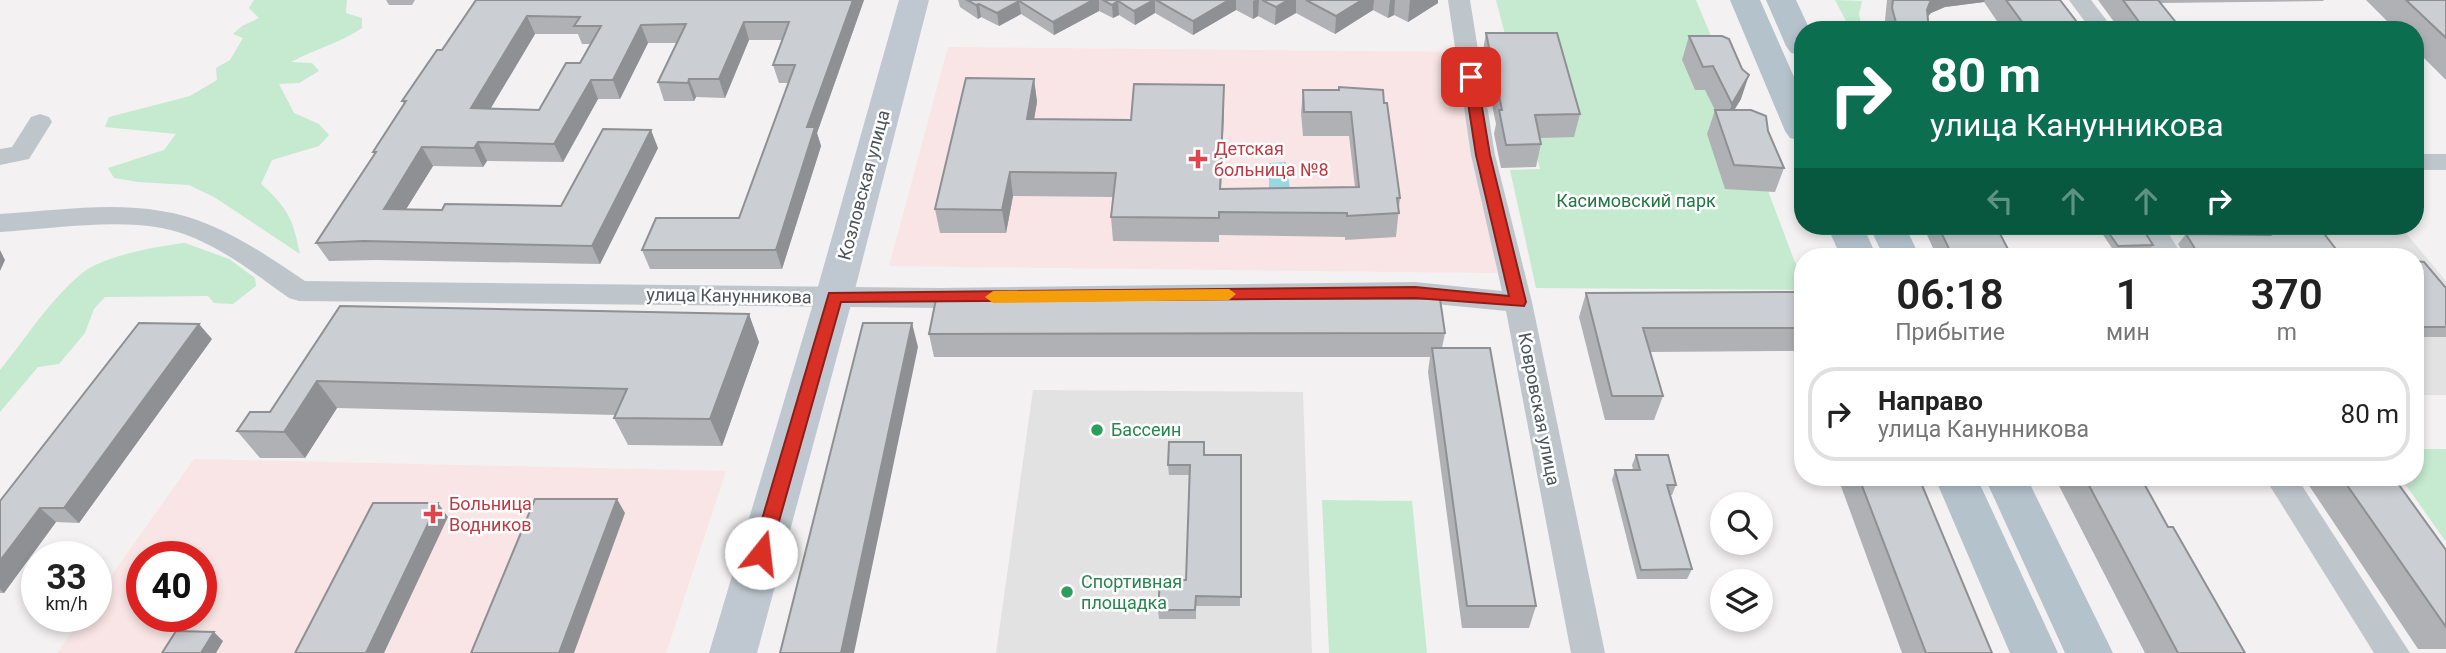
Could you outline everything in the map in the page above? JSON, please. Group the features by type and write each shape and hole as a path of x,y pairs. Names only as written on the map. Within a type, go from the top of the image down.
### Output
{"main road":[{"path":"1745,0 1794,113"},
{"path":"1781,0 1794,28"},
{"path":"1960,486 2034,653"},
{"path":"2010,486 2089,653"}],"street":[{"name":"Козловская улица","path":"733,653 834,297 914,0"},
{"name":"Ковровская улица","path":"1459,0 1483,155 1518,302 1588,653"},
{"path":"2080,0 2096,21"},
{"path":"0,156 20,153 40,122"},
{"path":"2424,162 2446,162"},
{"name":"улица Канунникова","path":"0,223 142,217 181,225 212,237 261,263 299,291 834,297 1415,292 1518,302"},
{"path":"2285,486 2393,653"}],"shaded area":[{"name":"Детская больница №8","path":"948,47 1461,52 1497,273 889,266"},
{"path":"2163,235 2408,235 2418,248 2171,248"},
{"path":"2424,255 2446,281 2446,395 2424,395"},
{"path":"1033,390 1303,392 1312,653 996,653"},
{"name":"Больница Водников","path":"194,459 726,471 666,653 57,653 72,632 112,632 112,574 126,555 126,632 217,632 217,541 136,541"}],"green space":[{"path":"254,0 347,0 346,13 362,18 362,28 354,33 291,62 312,63 319,71 299,83 279,84 294,113 319,124 329,135 319,146 272,160 261,184 278,200 288,215 300,254 214,197 189,185 114,178 108,168 164,150 176,134 105,127 109,117 190,96 217,80 216,68 230,60 243,38 233,34 259,18 249,8"},
{"name":"Касимовский парк","path":"1496,0 1696,0 1722,62 1682,60 1695,90 1711,90 1718,108 1708,134 1725,188 1768,191 1794,260 1794,290 1536,288 1510,170 1540,169"},
{"path":"1835,0 1862,1 1861,21 1846,21"},
{"path":"185,243 229,259 255,278 256,286 233,304 214,303 208,296 105,297 94,309 85,333 59,364 38,367 0,412 0,370 70,284 90,268 116,257"},
{"path":"2424,449 2446,449 2446,542 2407,486 2424,486"},
{"path":"1322,500 1412,501 1427,653 1329,653"}],"water":[{"path":"1286,162 1290,189 1269,189 1269,163"}],"building":[{"path":"476,0 853,0 807,127 815,127 776,250 642,250 656,218 739,218 795,65 773,65 789,22 744,22 719,79 689,79 688,83 658,82 686,24 641,25 613,80 591,80 554,144 478,142 474,148 422,147 384,209 442,210 445,204 561,206 603,129 651,130 592,246 364,241 316,243 376,152 373,152 406,101 402,101 437,50 442,50","holes":["527,16 580,17 574,26 601,26 580,63 566,63 539,110 471,108"]},
{"path":"967,0 1093,0 1053,22 1019,1 997,13"},
{"path":"1103,0 1154,0 1134,11 1118,1 1112,5"},
{"path":"1156,0 1229,0 1193,21"},
{"path":"1262,0 1288,0 1276,7"},
{"path":"1306,0 1362,0 1336,16"},
{"path":"1893,0 1932,0 1927,10 1928,21 1896,21"},
{"path":"2006,0 2060,0 2076,21 2021,21"},
{"path":"2123,0 2158,0 2175,21 2138,21"},
{"path":"2406,0 2446,0 2446,38"},
{"path":"1486,33 1557,33 1580,114 1535,115 1541,144 1506,145 1499,110 1502,110"},
{"path":"1689,36 1722,36 1729,39 1742,69 1749,75 1732,104 1713,66 1703,67"},
{"path":"966,78 1034,79 1027,119 1131,120 1134,84 1224,85 1220,189 1359,187 1351,112 1304,112 1303,90 1339,90 1339,87 1383,90 1400,198 1397,198 1399,213 1347,216 1347,213 1219,212 1219,218 1111,217 1116,173 1010,172 1002,210 935,209"},
{"path":"1715,110 1751,110 1766,116 1768,131 1784,168 1734,165"},
{"path":"1942,235 2001,235 2007,248 1949,248"},
{"path":"2110,235 2147,235 2153,245 2118,246"},
{"path":"2187,235 2325,235 2335,248 2195,248"},
{"path":"2424,262 2446,288 2446,327 2424,327"},
{"path":"1794,292 1794,328 1643,328 1663,396 1612,396 1586,293"},
{"path":"936,299 1440,299 1445,333 929,334"},
{"path":"340,306 749,314 710,419 614,418 627,389 317,381 284,432 237,431 250,412 270,412"},
{"path":"139,323 199,324 64,508 40,508 0,561 0,501"},
{"path":"863,323 912,323 841,653 780,653"},
{"path":"1432,348 1490,348 1536,606 1467,606"},
{"path":"1169,442 1204,442 1204,455 1241,455 1241,597 1196,596 1195,610 1158,610 1160,580 1186,580 1190,465 1168,465"},
{"path":"1636,455 1668,455 1676,485 1667,485 1692,569 1641,570 1615,470 1640,470"},
{"path":"1862,486 1922,486 1992,653 1926,653"},
{"path":"2089,486 2145,486 2168,527 2173,527 2245,653 2178,653"},
{"path":"2348,486 2400,486 2446,550 2446,627"},
{"path":"535,499 617,499 559,653 471,653"},
{"path":"373,503 438,503 366,653 295,653"},
{"path":"175,632 214,632 201,653 162,653"}],"slow traffic":[{"path":"993,297 1229,294"}],"place":[{"name":"Детская больница №8","path":"1198,159"},
{"name":"Бассеин","path":"1097,430"},
{"name":"Больница Водников","path":"433,514"},
{"name":"Спортивная площадка","path":"1067,592"}],"route":[{"path":"761,553 834,297 1415,292 1518,302 1483,155 1471,77"}]}
